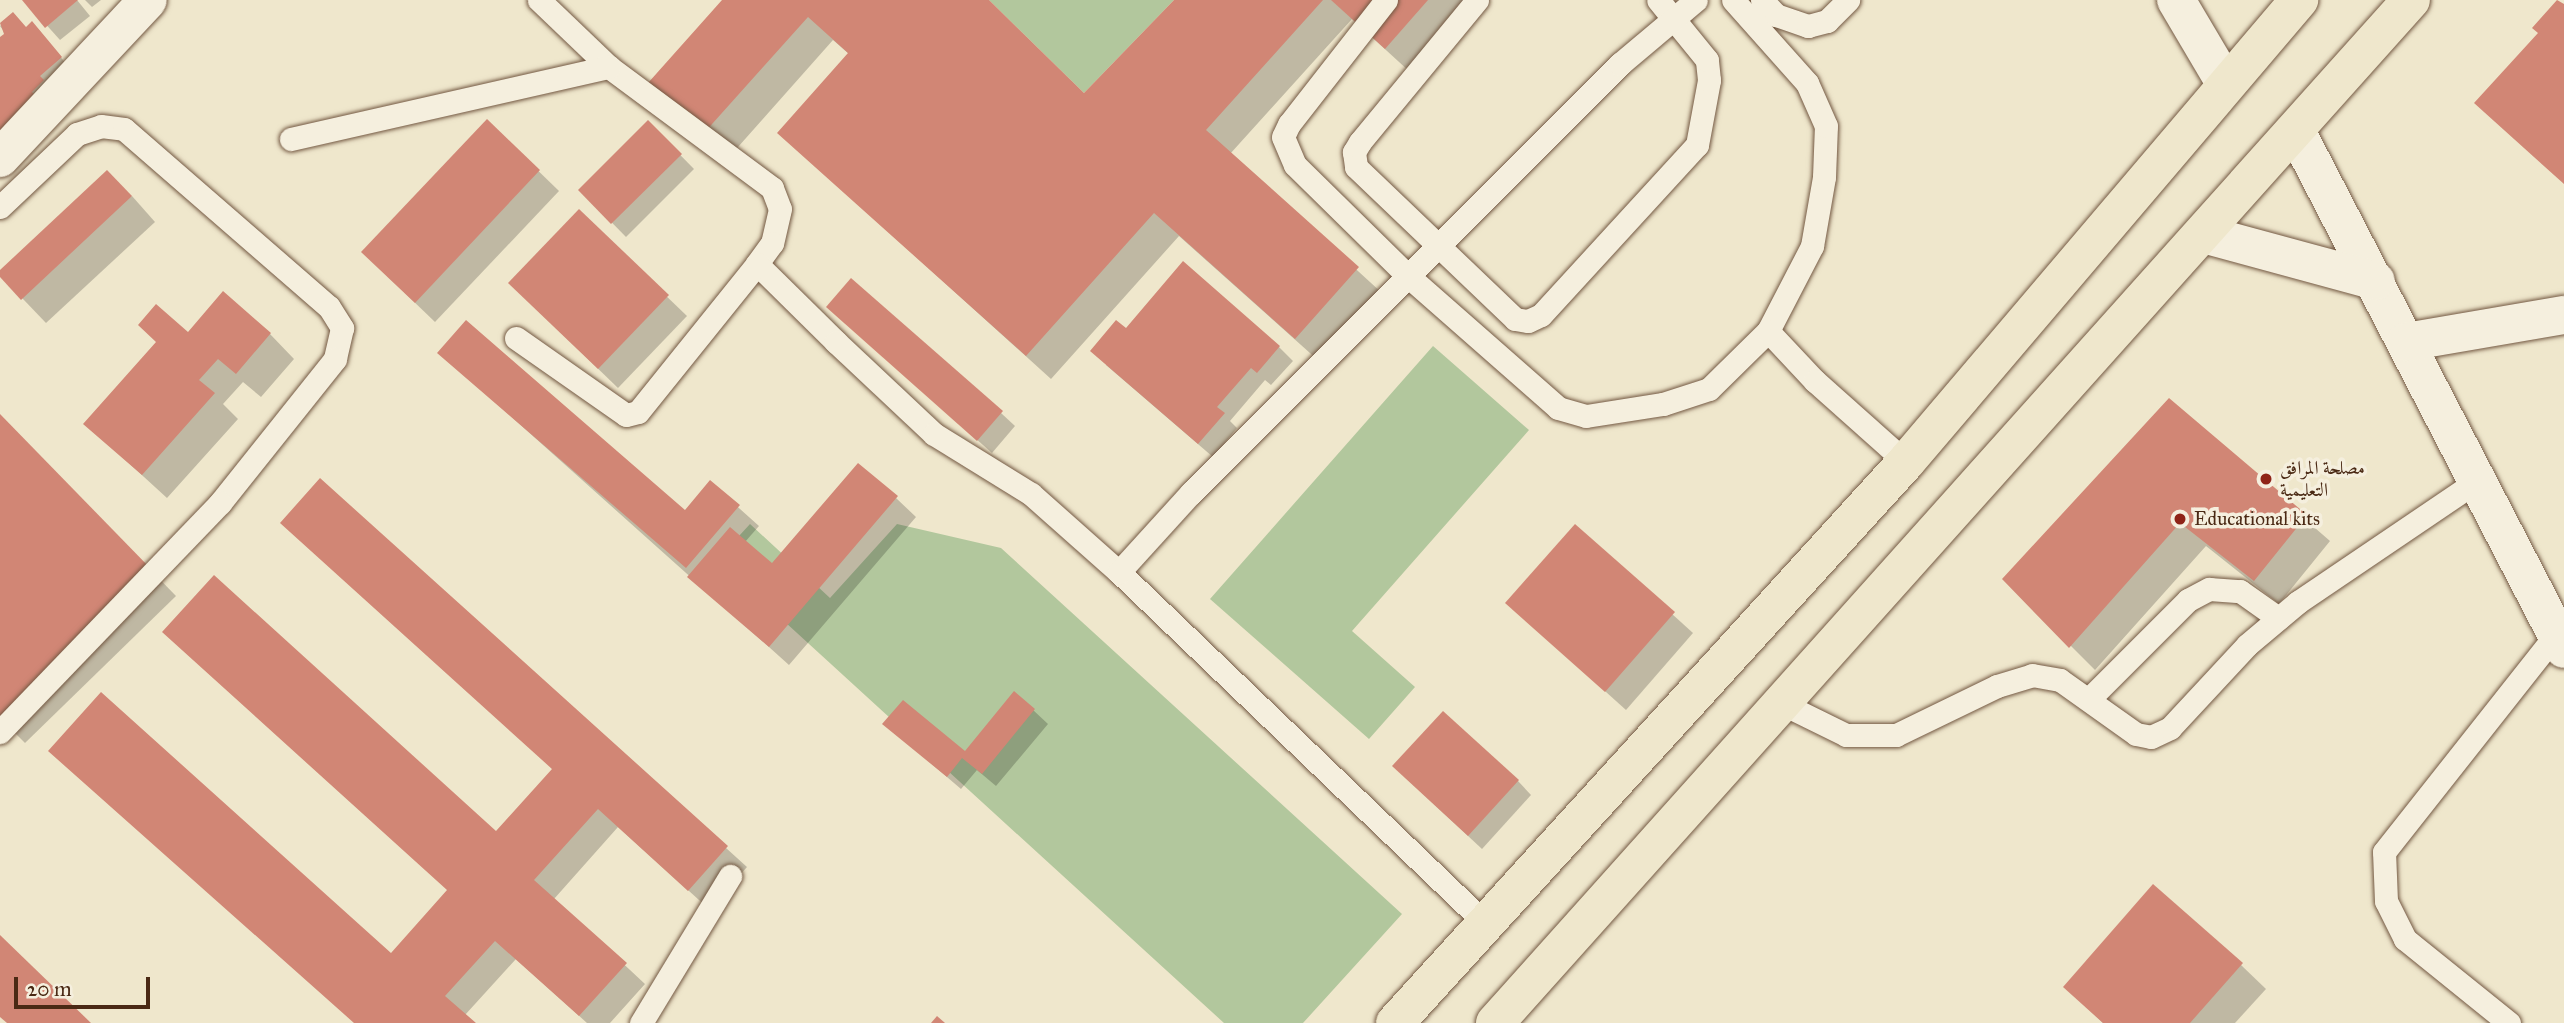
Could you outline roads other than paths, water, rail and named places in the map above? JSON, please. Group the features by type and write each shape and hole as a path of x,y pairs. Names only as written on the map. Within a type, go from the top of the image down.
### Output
{"main road":[{"path":"1395,1023 1906,461 2225,83 2299,0"},
{"path":"1495,1023 2296,131 2410,0"}],"street":[{"path":"0,158 148,0"},
{"path":"2176,0 2225,83"},
{"path":"2296,131 2560,641"},
{"path":"2203,234 2376,281"},
{"path":"2406,342 2564,315"}],"lane":[{"path":"516,338 626,415 638,412 772,243 778,195 609,67 539,0"},
{"path":"1386,0 1283,138 1295,164 1408,276 1558,408 1586,416 1663,404 1709,389 1768,331 1812,246 1824,177 1825,126 1807,83 1733,0"},
{"path":"1477,0 1354,152 1356,167 1515,319 1528,321 1541,315 1697,145 1709,80 1707,60 1666,7"},
{"path":"1119,572 1191,493 1437,247 1666,7 1696,0"},
{"path":"1762,0 1776,15 1808,26 1827,21 1848,0"},
{"path":"291,139 609,67"},
{"path":"0,207 77,134 101,126 124,129 329,307 342,328 335,359 220,503 0,732"},
{"path":"757,264 934,433 1031,494 1119,572 1486,924"},
{"path":"1768,331 1815,381 1906,461"},
{"path":"1781,703 1846,735 1896,735 1997,686 2032,676 2060,680 2136,734 2151,737 2170,728 2247,645 2278,618 2477,481"},
{"path":"2089,699 2188,600 2209,589 2240,591 2278,618"},
{"path":"2509,1023 2405,939 2386,901 2384,852 2560,641"},
{"path":"641,1023 730,876"}],"place":[{"name":"مصلحة المرافق التعليمية","path":"2266,479"},
{"name":"Educational kits","path":"2180,519"}]}
